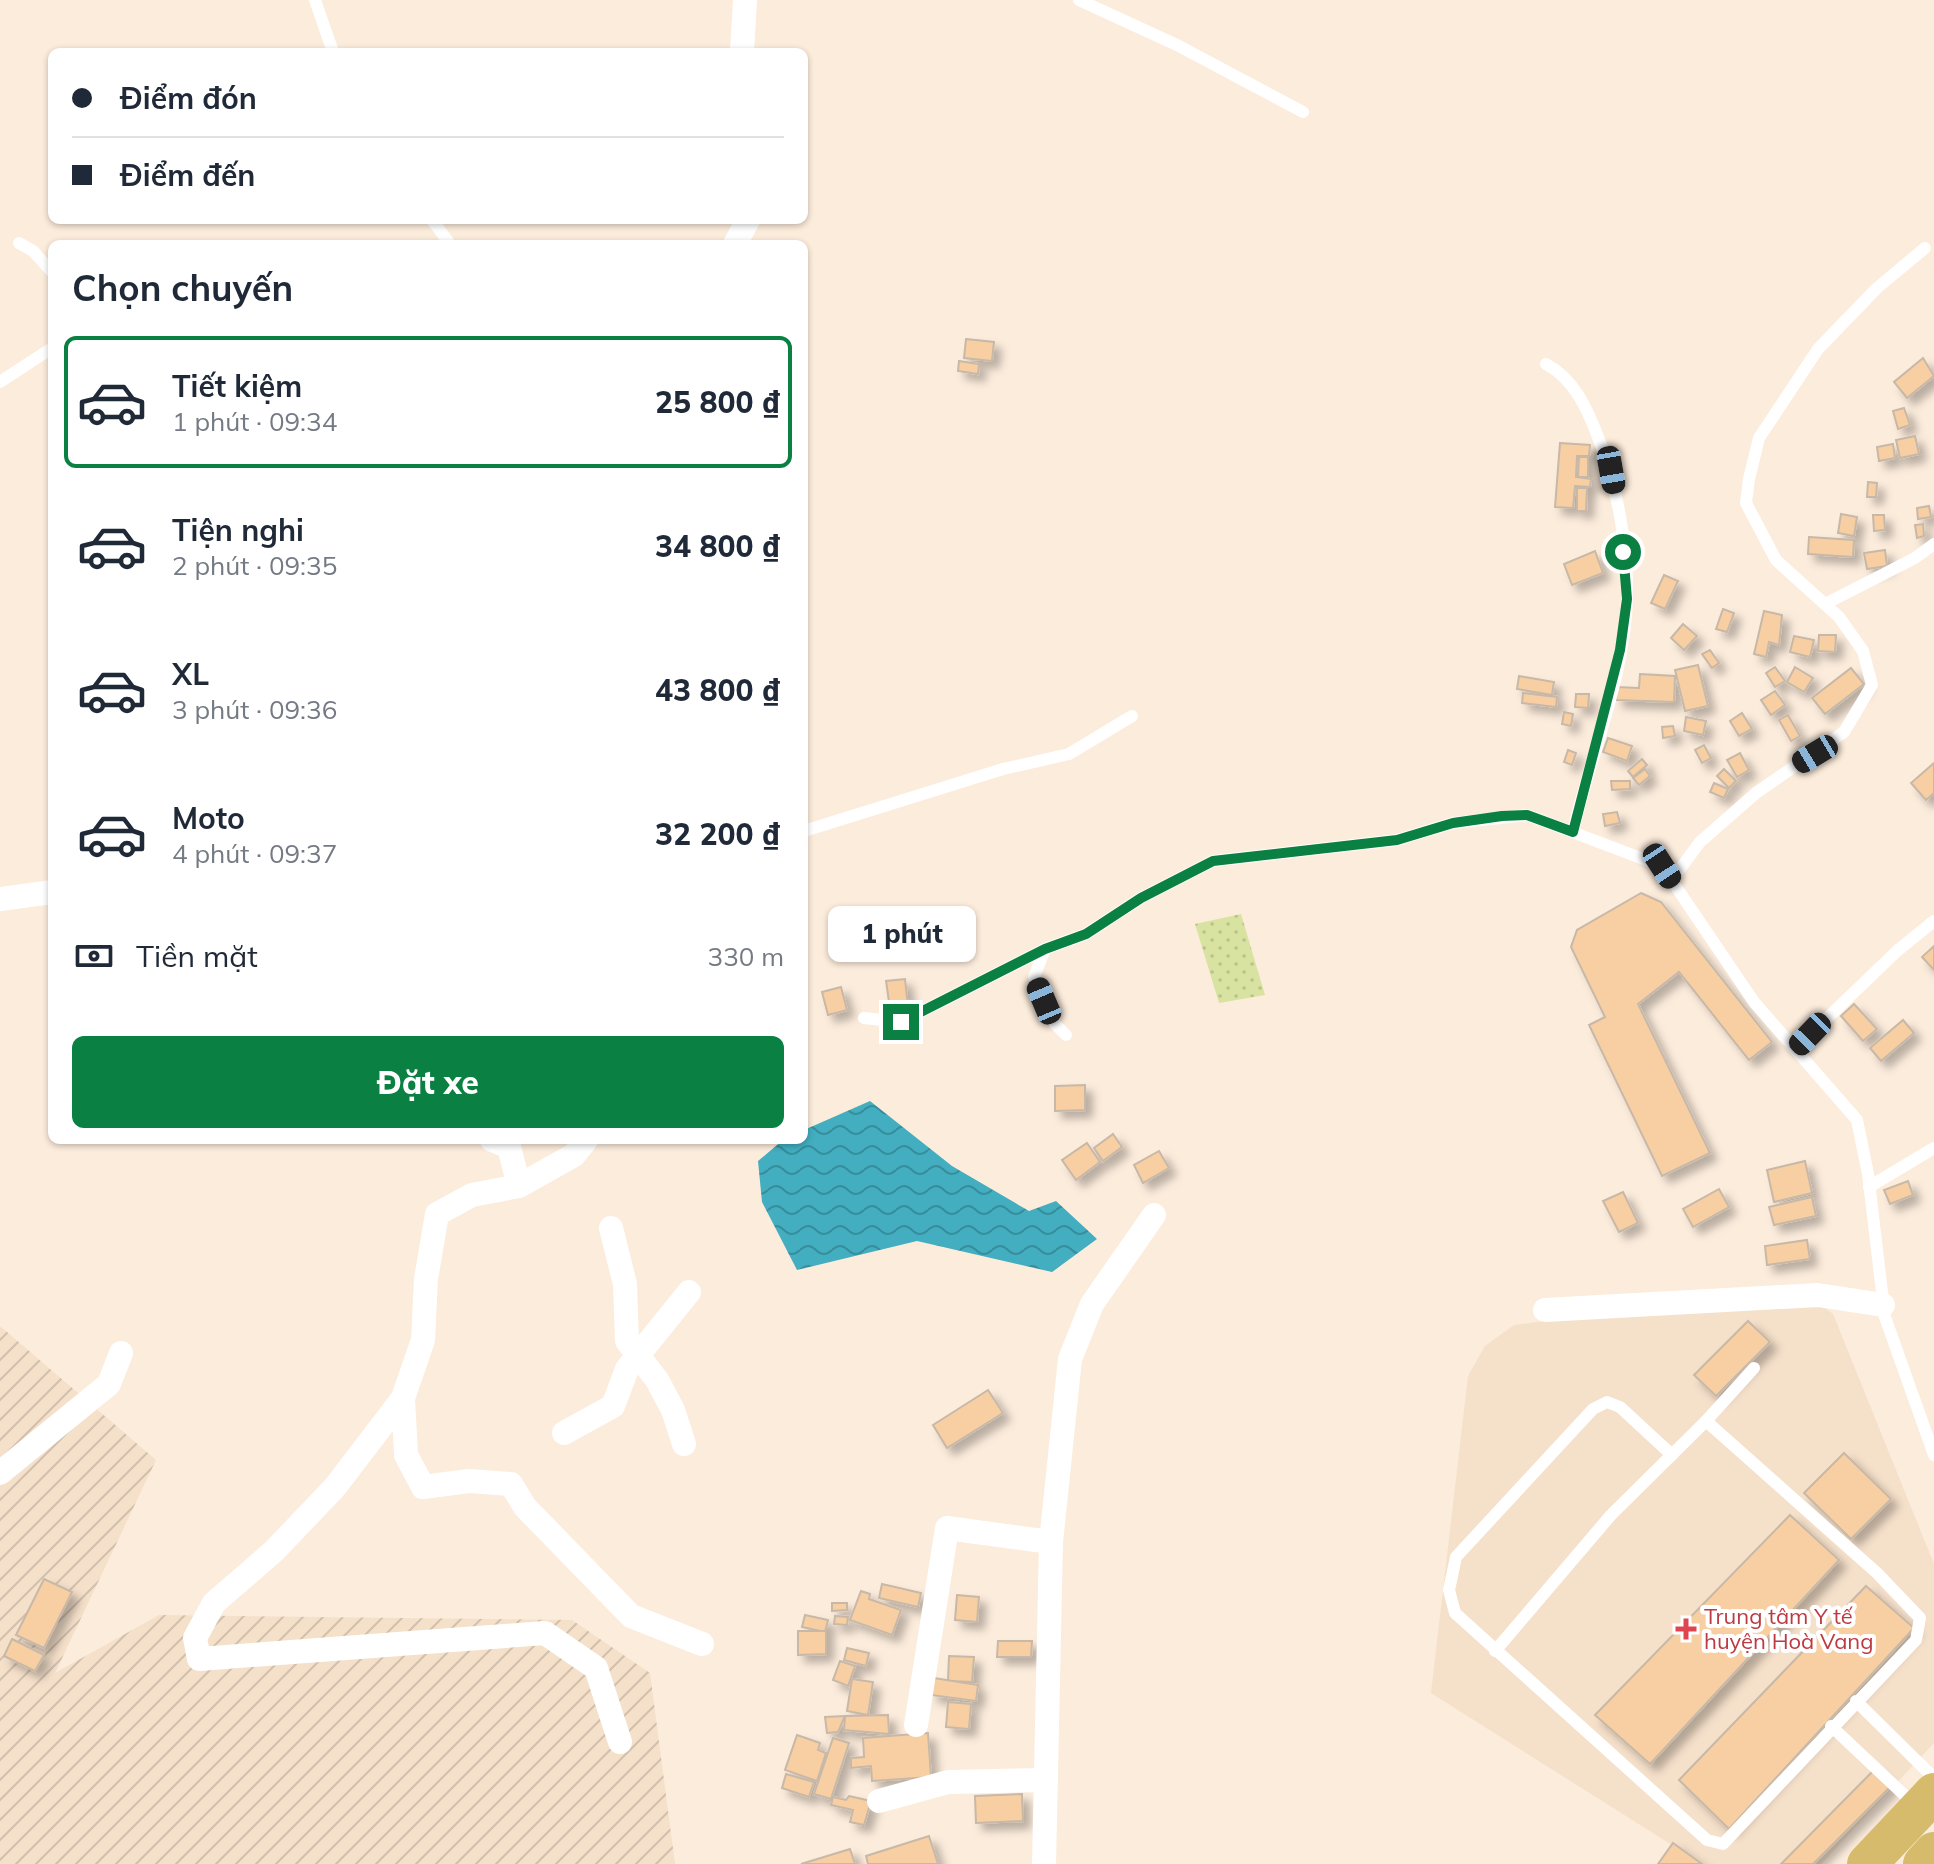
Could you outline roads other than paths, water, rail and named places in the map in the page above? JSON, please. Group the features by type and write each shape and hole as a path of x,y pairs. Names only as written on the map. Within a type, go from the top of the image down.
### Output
{"highway":[{"path":"1867,1864 1929,1793"},
{"path":"1923,1864 1934,1852"}],"street":[{"path":"742,48 745,0"},
{"path":"0,899 48,893"},
{"path":"502,1144 509,1147 519,1186"},
{"path":"583,1144 574,1155 519,1186 472,1195 437,1214 426,1279 423,1340 403,1398 335,1487 274,1551 214,1603 195,1638 199,1659 545,1633 596,1668 620,1742"},
{"path":"1044,1864 1051,1542 1074,1342 1092,1304 1154,1215"},
{"path":"611,1228 625,1284 627,1341 673,1410 684,1444"},
{"path":"564,1433 613,1406 627,1369 689,1292"},
{"path":"1545,1310 1818,1295 1883,1305"},
{"path":"0,1473 109,1384 121,1353"},
{"path":"403,1398 406,1455 423,1487 469,1481 511,1484 525,1507 631,1616 702,1644"},
{"path":"916,1725 947,1528 1051,1542"},
{"path":"879,1801 948,1782 1046,1780"}],"lane":[{"path":"315,0 332,48"},
{"path":"1079,0 1177,45 1303,112"},
{"path":"19,243 33,251 48,268"},
{"path":"1671,881 1700,842 1756,793 1844,732 1872,685 1863,651 1825,604 1776,560 1746,503 1759,438 1818,349 1877,288 1925,248"},
{"path":"0,382 48,351"},
{"path":"1546,364 1563,373 1587,409 1611,470 1627,599 1620,650 1573,832"},
{"path":"1825,604 1915,558 1934,544"},
{"path":"808,830 1003,769 1069,754 1132,716"},
{"path":"864,1018 901,1022 1045,949 1086,934 1141,898 1213,861 1397,840 1453,823 1527,815 1662,866 1754,1002 1857,1120 1869,1187 1883,1305 1934,1455"},
{"path":"1795,1049 1897,951 1934,921"},
{"path":"1045,949 1034,977 1055,1024 1066,1035"},
{"path":"1869,1187 1934,1148"},
{"path":"1495,1651 1611,1515 1706,1421 1754,1368"},
{"path":"1672,1455 1620,1407 1607,1402 1593,1409 1456,1557 1449,1590 1455,1613 1495,1651 1707,1840 1723,1844 1831,1726 1916,1640 1920,1618 1877,1573 1706,1421"},
{"path":"1856,1701 1929,1793"},
{"path":"1831,1726 1929,1793"}],"water":[{"path":"870,1101 952,1166 1029,1211 1056,1201 1097,1239 1052,1272 917,1241 797,1270 762,1202 758,1161 778,1144 808,1144 808,1128"}],"place":[{"name":"Trung tâm Y tế huyện Hoà Vang","path":"1686,1629"}]}
